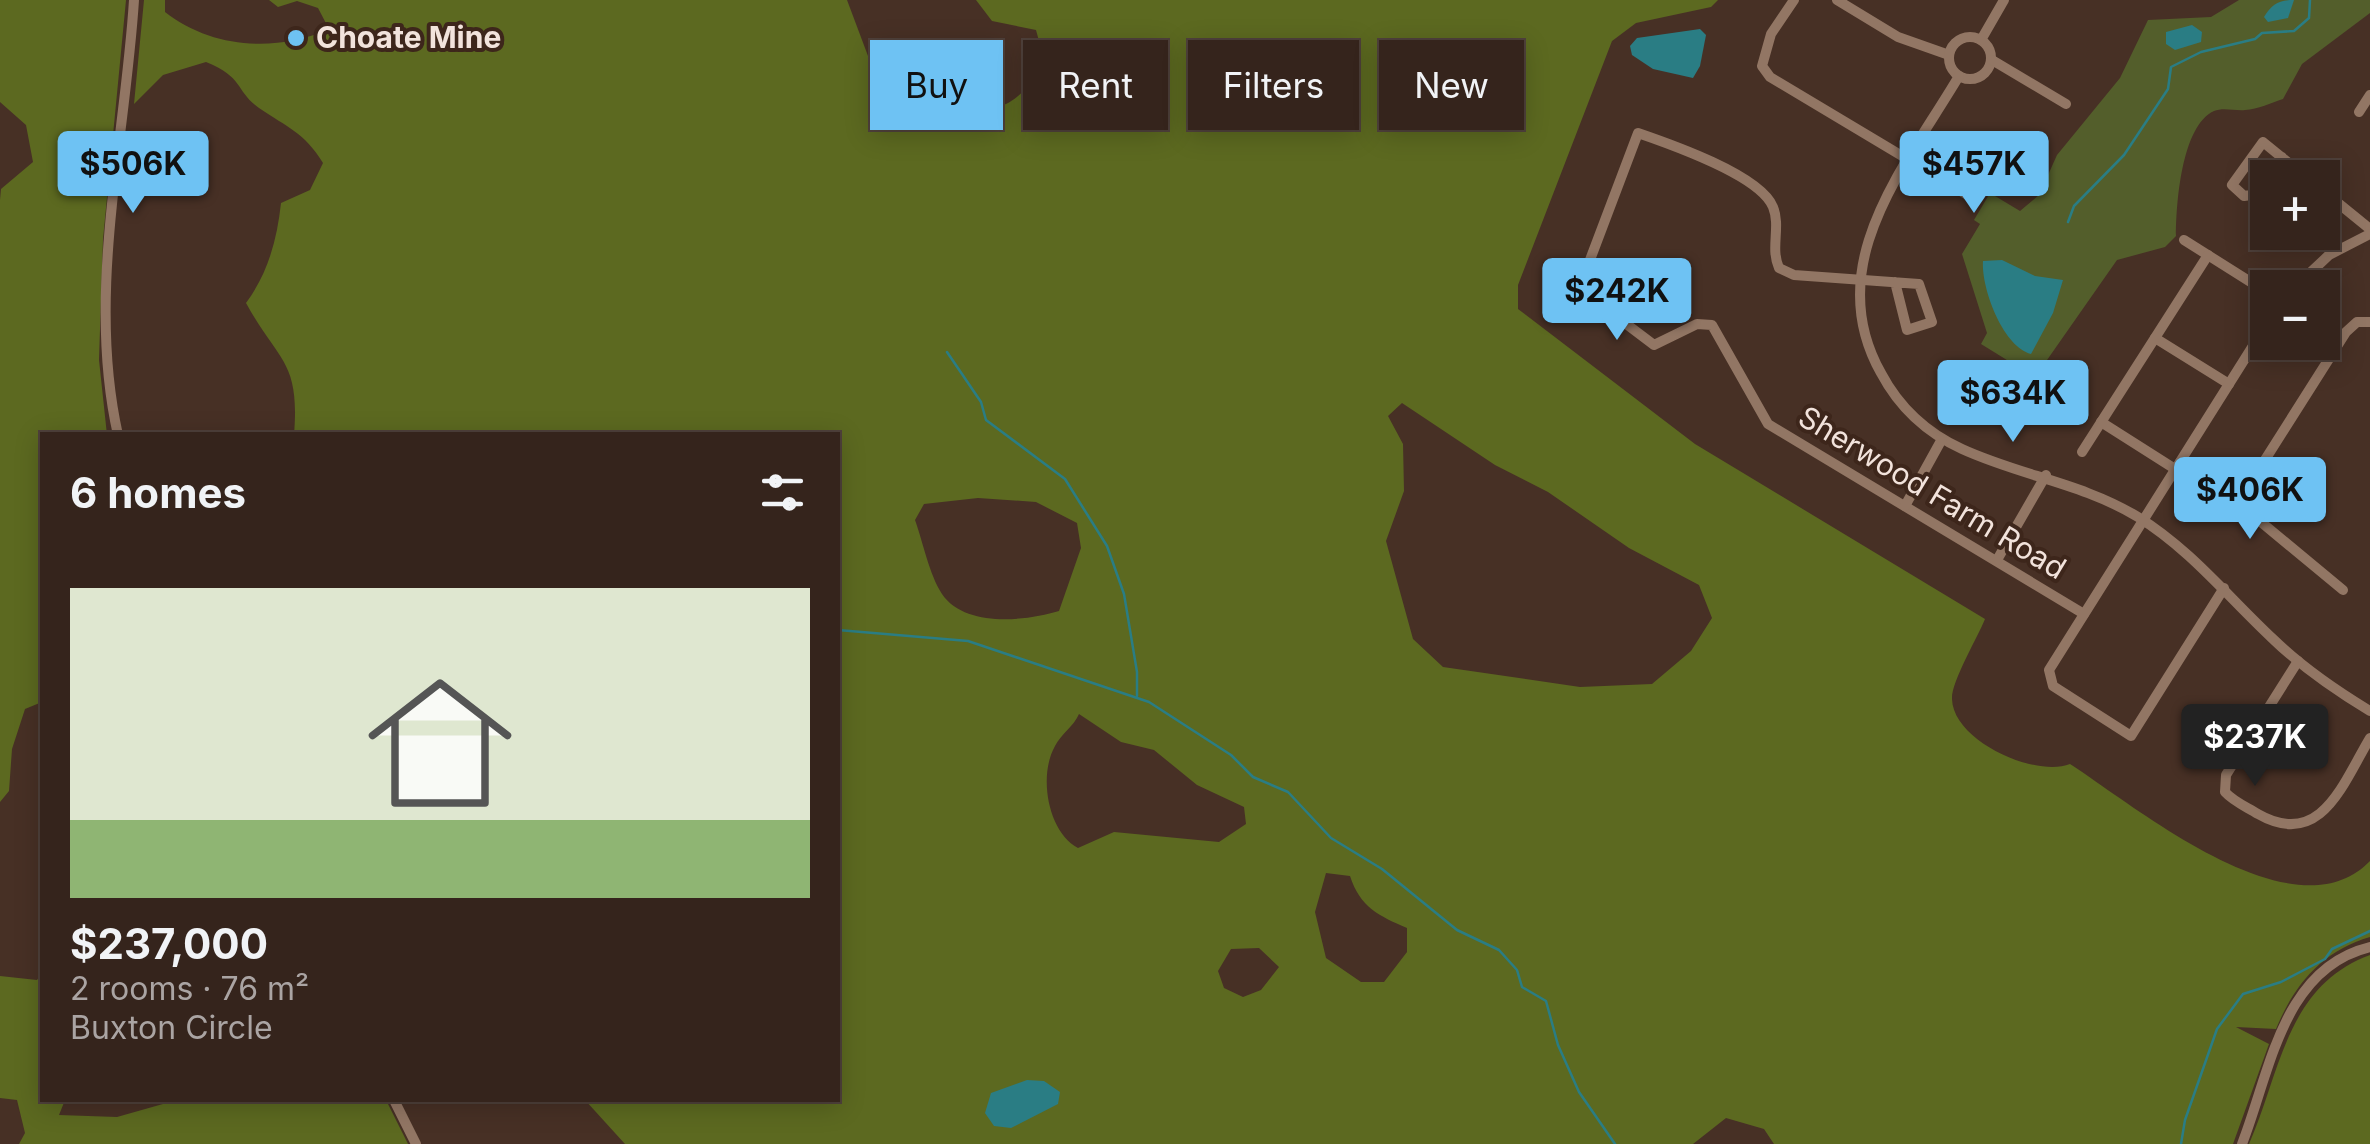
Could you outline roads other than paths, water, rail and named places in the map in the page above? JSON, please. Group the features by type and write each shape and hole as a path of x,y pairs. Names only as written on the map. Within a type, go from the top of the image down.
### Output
{"street":[{"path":"118,432 106,320 118,140 134,0"},
{"path":"1794,0 1764,48 1764,71 1969,196 2007,137"},
{"path":"1837,0 1898,37 1949,55"},
{"path":"1982,40 2004,0"},
{"path":"1982,40 1961,39 1949,55 1950,67 1959,76 1980,78 1992,60"},
{"path":"1982,40 1992,60 2066,104"},
{"path":"1959,76 1878,212 1858,279 1860,315 1875,363 1904,406 1942,439 2111,501 2143,520 2224,588 2298,660 2370,711"},
{"path":"2359,112 2370,95"},
{"name":"Sherwood Farm Road","path":"1858,279 1794,275 1779,268 1774,252 1775,215 1768,198 1690,152 1638,133 1582,281 1588,295 1654,345 1697,324 1712,324 1764,421 2084,614"},
{"path":"2282,157 2251,195 2244,196 2232,185 2263,142 2282,157 2285,160"},
{"path":"2314,270 2370,231 2340,205"},
{"path":"2184,240 2250,281"},
{"path":"2082,452 2208,255"},
{"path":"1858,279 1920,284 1932,322 1907,330 1895,282"},
{"path":"2237,504 2346,332 2356,322 2370,322"},
{"path":"2155,338 2229,384"},
{"path":"2224,588 2131,736 2074,703 2050,682 2049,670 2250,351"},
{"path":"2102,422 2237,504 2342,590"},
{"path":"1905,506 1942,439"},
{"path":"1997,560 2046,475"},
{"path":"2298,660 2226,775 2225,792 2276,824 2300,824 2325,811 2370,738"},
{"path":"2242,1144 2286,1021 2302,990 2337,962 2370,947"},
{"path":"395,1102 416,1144"}],"water":[{"path":"2294,0 2288,18 2268,22 2264,17 2276,4"},
{"path":"2192,25 2202,32 2201,42 2175,50 2166,44 2166,32"},
{"path":"1700,29 1706,35 1700,66 1693,78 1653,69 1632,55 1630,46 1637,38"},
{"path":"2002,260 2035,276 2063,280 2053,313 2031,354 2011,340 1990,300 1983,261"},
{"path":"1027,1080 1044,1081 1060,1092 1058,1104 1011,1128 994,1126 985,1113 991,1093"}],"waterway":[{"path":"2068,222 2074,206 2124,155 2168,89 2171,67 2201,52 2255,39 2262,33 2294,31 2309,18 2310,0"},
{"path":"947,352 981,402 986,420 1065,479 1107,546 1124,594 1137,672 1137,696"},
{"path":"840,630 968,641 1149,702 1231,755 1253,777 1288,792 1331,838 1382,869 1457,930 1499,950 1517,970 1522,987 1546,1001 1558,1045 1579,1092 1615,1144"},
{"path":"2181,1144 2185,1120 2217,1029 2243,994 2281,982 2325,959 2332,949 2370,931"}],"place":[{"name":"Choate Mine","path":"296,38"}]}
